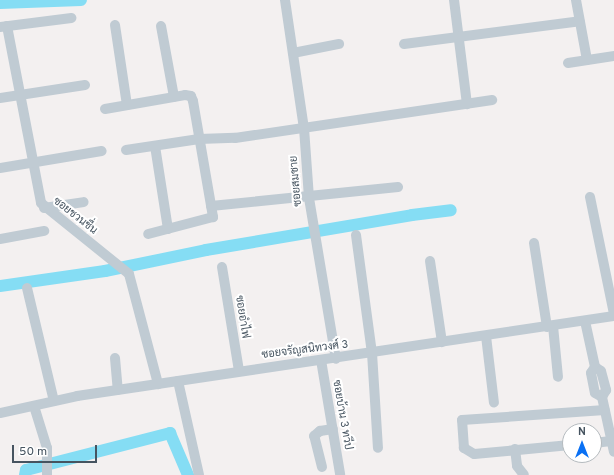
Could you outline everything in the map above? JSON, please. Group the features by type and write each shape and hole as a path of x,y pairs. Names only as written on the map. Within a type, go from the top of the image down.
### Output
{"street":[{"name":"ซอยสมชาย","path":"285,0 304,128 309,198 315,241 336,359"},
{"path":"454,0 467,104"},
{"path":"576,0 587,60"},
{"path":"4,26 71,18"},
{"path":"404,44 580,21"},
{"path":"115,25 126,105"},
{"name":"ซอยชวนชื่น","path":"4,26 20,94 39,196 44,208 109,257 128,274 133,284 158,384"},
{"path":"161,26 174,97"},
{"path":"292,53 339,44"},
{"path":"568,63 614,56"},
{"path":"0,98 85,85"},
{"path":"105,109 174,97 191,96 213,218 148,234"},
{"path":"126,150 199,140 235,138 492,100"},
{"path":"155,146 168,229"},
{"path":"0,168 102,151"},
{"path":"211,206 309,198 398,187"},
{"path":"590,197 614,315"},
{"path":"44,208 84,202"},
{"path":"0,239 44,231"},
{"path":"356,235 372,354 378,448"},
{"path":"534,243 558,377"},
{"path":"430,261 442,342"},
{"name":"ซอยอำไฟ","path":"222,267 239,371"},
{"path":"27,288 54,401"},
{"name":"ซอยจรัญสนิทวงศ์ 3","path":"0,413 54,401 118,390 239,371 372,354 442,342 550,327 614,315"},
{"path":"586,321 595,367 591,373 595,393 602,397 614,452"},
{"path":"486,336 494,403"},
{"path":"115,358 118,390"},
{"name":"ซอยบ้าน 3 ทวีป","path":"321,360 340,474"},
{"path":"178,381 200,475"},
{"path":"34,406 47,448 47,474"},
{"path":"562,445 474,454 468,451 463,444 462,420 605,410"},
{"path":"322,467 314,436 320,431 333,429"},
{"path":"602,442 611,441"},
{"path":"515,449 517,466 524,475"}],"waterway":[{"path":"0,3 81,0"},
{"path":"0,286 105,271 206,250 412,215 451,210"},
{"path":"25,475 26,470 170,433 188,475"}]}
